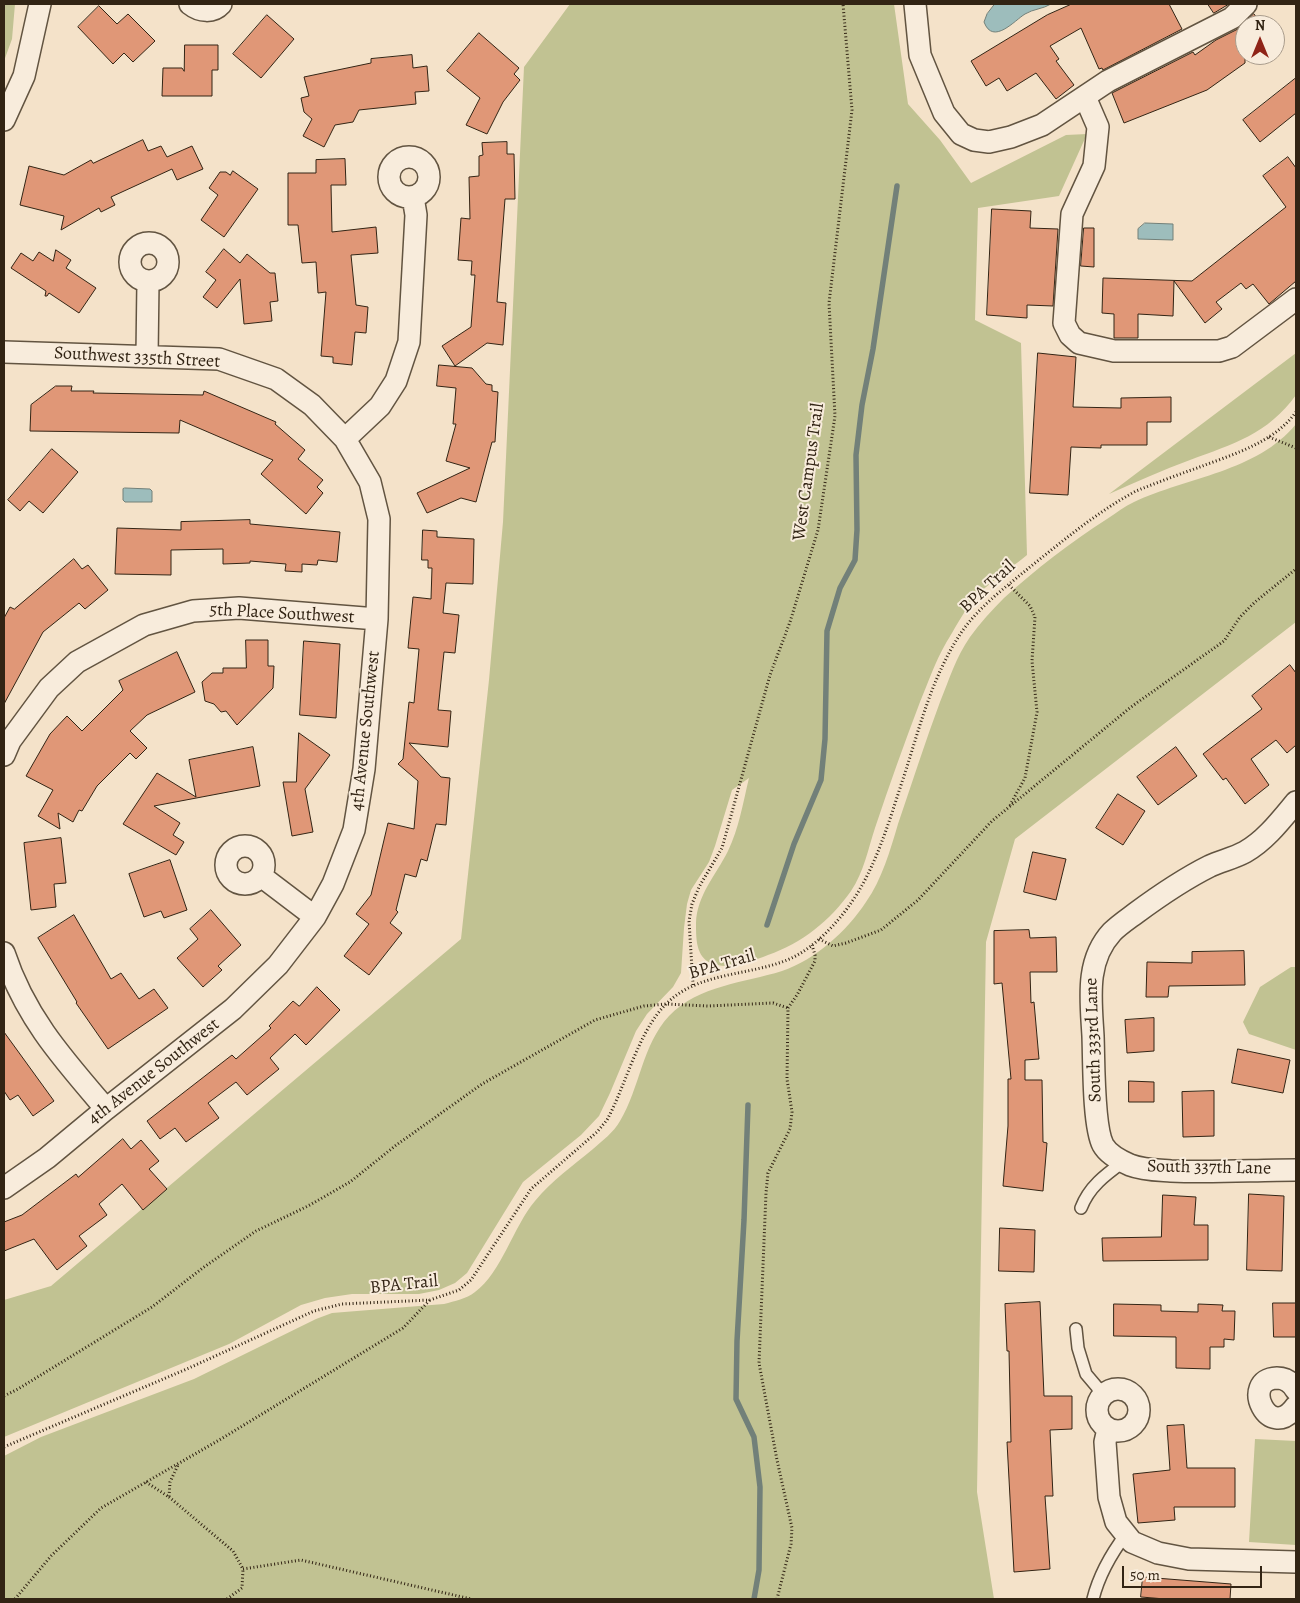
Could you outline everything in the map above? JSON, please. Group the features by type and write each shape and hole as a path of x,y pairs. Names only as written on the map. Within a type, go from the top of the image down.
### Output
{"street":[{"path":"4,120 24,76 40,4"},
{"path":"190,4 202,10 212,10 221,4"},
{"path":"915,4 920,55 944,113 961,134 974,140 989,142 1011,137 1042,125 1108,81 1232,18 1246,4"},
{"path":"1085,97 1098,127 1094,166 1072,214 1064,322 1070,335 1079,343 1114,351 1219,351 1232,346 1296,299"},
{"path":"345,439 380,406 396,381 409,342 416,215 413,197"},
{"path":"147,356 148,281"},
{"name":"Southwest 335th Street","path":"4,352 219,359 276,379 312,405 345,439 370,482"},
{"name":"4th Avenue Southwest","path":"4,1188 47,1158 233,1009 278,965 315,917 333,884 354,830 364,770 377,619 379,519 370,482"},
{"name":"5th Place Southwest","path":"6,744 49,688 77,662 144,625 193,611 239,608 377,619"},
{"name":"South 333rd Lane","path":"1123,1162 1104,1146 1100,1138 1096,1108 1091,980 1096,957 1112,932 1130,917 1191,876 1254,846 1272,830 1296,802"},
{"path":"261,876 315,917"},
{"path":"4,953 11,974 31,1014 59,1055 106,1109"},
{"name":"South 337th Lane","path":"1123,1162 1148,1169 1189,1172 1296,1170"},
{"path":"1296,1390 1286,1380 1271,1379 1264,1384 1258,1398 1264,1412 1278,1418 1286,1416 1296,1406"},
{"path":"1114,1390 1128,1392 1138,1402 1138,1417 1135,1423 1130,1428 1115,1431 1108,1429 1099,1418 1097,1411 1102,1398 1114,1390"},
{"path":"1108,1429 1105,1442 1109,1497 1116,1522 1132,1542 1158,1553 1189,1558 1296,1562"}],"lane":[{"path":"1082,1208 1086,1196 1099,1180 1123,1162"},
{"path":"1076,1329 1078,1348 1086,1374 1097,1387 1102,1398"},
{"path":"1093,1599 1095,1588 1109,1556 1126,1534"}],"path":[{"name":"West Campus Trail","path":"693,984 689,920 692,904 725,839 770,675 790,622 818,530 835,416 829,304 852,110 843,4"},
{"name":"BPA Trail","path":"4,1447 189,1368 314,1311 342,1304 430,1300 459,1290 471,1280 531,1189 586,1142 607,1120 645,1035 666,1004 693,984 785,961 797,956 819,939 852,904 870,874 881,847 926,709 944,663 964,628 992,598 1081,526 1121,499 1136,491 1236,454 1268,437 1296,412"},
{"path":"1268,437 1296,448"},
{"path":"819,939 833,946 881,930 918,900 992,821 1008,807 1077,753 1130,707 1218,646 1255,602 1296,569"},
{"path":"1008,807 1025,778 1037,712 1032,661 1035,618 1030,606 1009,585"},
{"path":"777,1599 791,1544 792,1528 759,1363 766,1193 768,1173 790,1129 792,1112 787,1079 788,1008 815,961 812,945"},
{"path":"4,1396 152,1307 256,1230 308,1206 350,1182 395,1146 482,1084 596,1020 644,1006 666,1004 708,1006 773,1003 788,1008"},
{"path":"15,1599 52,1556 101,1508 221,1439 404,1328 430,1300"},
{"path":"169,1497 170,1482 178,1464"},
{"path":"146,1482 169,1497 233,1551 243,1569 242,1588 228,1599"},
{"path":"243,1569 301,1560 471,1599"}],"green space":[{"path":"4,4 15,4 12,39 4,61"},
{"path":"570,4 894,4 908,104 940,140 971,183 1066,135 1087,134 1059,196 978,208 975,320 1021,343 1027,555 973,599 942,650 902,749 862,868 855,884 843,902 814,930 792,944 749,962 723,966 710,963 701,955 696,937 696,923 703,894 728,851 735,833 749,778 732,790 709,862 691,890 687,904 681,973 673,987 647,1014 636,1031 599,1116 581,1135 523,1182 467,1273 455,1283 439,1290 419,1294 352,1294 325,1298 301,1305 229,1344 4,1437 4,1300 51,1286 461,939 489,680 503,522 524,67"},
{"path":"1296,353 1296,395 1274,419 1235,443 1109,494"},
{"path":"1296,424 1296,622 1015,839 986,942 977,1492 994,1599 4,1599 4,1456 41,1437 194,1379 332,1313 444,1304 464,1298 475,1292 493,1273 520,1223 535,1201 555,1180 604,1140 617,1125 627,1108 653,1040 669,1016 681,1006 708,991 782,971 806,960 840,934 858,913 877,884 885,864 929,732 957,661 970,637 995,607 1054,556 1127,506 1155,493 1242,463 1262,453 1280,440"},
{"path":"1291,967 1296,967 1296,1050 1249,1034 1243,1022 1260,987"},
{"path":"1255,1439 1296,1441 1296,1545 1249,1542"}],"water":[{"path":"995,4 1051,4 1031,11 1004,29 993,32 988,29 984,22 987,14"},
{"path":"1145,223 1173,224 1173,240 1138,239 1138,229"},
{"path":"123,489 150,489 152,491 152,502 125,502 123,500"}],"building":[{"path":"1072,4 1169,4 1182,29 1103,70 1102,68 1099,69 1081,28 1050,46 1059,59 1056,61 1074,85 1056,99 1036,73 1007,91 999,78 986,86 971,61 1047,15"},
{"path":"1208,4 1229,4 1214,13"},
{"path":"99,6 117,24 128,14 155,41 133,62 124,53 113,64 78,27"},
{"path":"267,15 294,39 261,78 233,54"},
{"path":"1235,30 1235,65 1242,65 1207,90 1124,123 1112,93 1193,52 1195,55 1216,40"},
{"path":"479,33 519,68 514,74 520,80 503,102 487,134 466,125 480,98 447,71"},
{"path":"185,45 218,45 218,70 212,70 212,96 162,96 163,68 182,68 184,71"},
{"path":"412,55 413,68 427,66 429,91 415,92 416,104 359,110 353,122 335,125 324,147 303,136 312,119 304,112 301,98 309,96 304,77 371,63 371,59"},
{"path":"1296,78 1296,113 1260,142 1243,120"},
{"path":"143,140 148,151 161,146 167,157 192,146 203,169 177,180 172,169 111,197 115,205 101,212 99,208 61,230 64,216 20,205 29,166 64,175 91,160 93,163"},
{"path":"507,142 507,154 514,154 515,199 505,199 497,302 506,303 503,345 487,343 455,366 442,346 471,327 475,275 471,275 472,261 458,260 461,218 470,219 469,177 479,176 479,156 483,155 482,143"},
{"path":"1288,157 1296,168 1296,281 1269,304 1253,284 1246,289 1241,283 1216,302 1222,309 1205,323 1174,281 1173,316 1138,314 1138,338 1114,338 1114,314 1102,313 1103,278 1192,281 1286,207 1263,176"},
{"path":"345,159 346,185 331,185 332,232 376,227 378,253 351,255 356,305 368,307 366,333 355,332 352,365 333,363 333,357 321,356 326,292 318,293 316,262 302,263 298,225 288,225 288,173 316,173 316,160"},
{"path":"233,171 258,189 224,237 201,220 218,195 209,188 220,172 226,172 230,175"},
{"path":"992,209 1031,211 1030,228 1058,229 1053,306 1027,305 1027,318 987,315"},
{"path":"1084,228 1094,228 1094,267 1081,266"},
{"path":"224,249 240,263 247,254 270,273 275,273 278,301 270,302 272,321 244,324 240,279 217,308 203,297 216,280 206,272"},
{"path":"56,250 71,260 66,268 96,288 79,313 49,293 45,296 46,291 11,268 21,253 33,261 39,252 53,261"},
{"path":"1038,353 1076,357 1073,407 1121,408 1121,398 1171,397 1171,422 1147,422 1147,445 1101,445 1101,448 1071,447 1068,495 1030,493"},
{"path":"439,365 472,368 486,384 492,385 492,391 498,392 495,442 492,442 476,502 461,498 427,513 417,493 470,468 446,461 456,424 453,424 456,388 437,386"},
{"path":"56,386 72,386 71,391 94,391 93,393 203,395 204,391 276,422 275,424 305,450 298,459 323,480 317,487 323,493 306,514 261,474 273,460 180,420 179,433 30,431 31,405"},
{"path":"52,449 78,472 43,513 29,501 20,511 8,500"},
{"path":"250,520 250,524 340,532 337,562 318,560 317,565 302,564 302,572 285,571 286,564 250,561 250,563 223,564 223,549 171,550 171,575 115,574 117,528 181,530 181,522"},
{"path":"423,530 437,531 437,537 474,539 473,584 446,583 443,613 459,615 455,653 444,652 438,710 451,711 448,747 409,743 441,777 450,778 446,825 436,824 427,861 421,859 416,877 405,874 396,910 398,912 390,923 402,933 369,975 344,956 369,924 356,914 371,895 388,823 414,829 418,781 398,764 403,759 409,702 414,703 419,649 408,648 413,597 431,599 432,568 428,568 428,560 422,560"},
{"path":"74,559 82,569 88,565 108,590 85,609 79,603 43,632 4,704 4,618 10,607 14,609"},
{"path":"246,640 268,640 268,666 274,666 273,688 237,725 226,711 221,712 214,704 205,701 202,682 212,673 223,673 223,668 246,668"},
{"path":"304,641 340,644 336,718 300,715"},
{"path":"177,652 195,692 147,715 130,731 147,748 136,759 130,753 97,786 82,811 79,810 73,822 58,813 60,829 38,816 53,790 26,776 50,734 67,716 82,731 123,690 119,681"},
{"path":"1290,665 1296,673 1296,745 1287,753 1276,740 1251,759 1269,785 1245,804 1226,778 1223,780 1203,754 1262,709 1252,696"},
{"path":"299,733 330,755 305,789 313,832 292,836 283,782 296,782"},
{"path":"253,747 260,786 154,806 180,823 173,835 184,842 176,855 123,824 157,773 196,797 189,760"},
{"path":"1176,747 1197,776 1158,805 1137,777"},
{"path":"1118,794 1145,811 1123,845 1096,828"},
{"path":"61,838 66,883 54,884 56,907 31,910 24,843"},
{"path":"1033,852 1066,859 1056,900 1024,892"},
{"path":"170,860 187,910 164,918 161,911 144,917 129,874"},
{"path":"211,910 241,945 218,966 222,970 203,987 177,958 198,939 190,929"},
{"path":"74,915 111,979 121,973 139,999 154,989 168,1008 108,1049 76,1003 38,938"},
{"path":"1029,930 1030,938 1056,937 1057,972 1030,972 1031,1003 1034,1002 1039,1059 1025,1060 1025,1080 1042,1080 1043,1142 1047,1143 1043,1191 1003,1186 1008,1126 1008,1079 1011,1079 1002,983 994,984 994,931"},
{"path":"1244,951 1245,985 1169,986 1168,997 1146,997 1147,962 1192,963 1192,952"},
{"path":"317,987 340,1010 306,1045 295,1034 270,1058 279,1069 247,1095 236,1082 208,1103 219,1118 186,1142 175,1128 160,1139 147,1121 232,1055 236,1059 271,1028 269,1026 293,1001 299,1006"},
{"path":"1154,1018 1154,1051 1127,1053 1125,1020"},
{"path":"4,1032 54,1101 33,1116 18,1095 10,1100 4,1091"},
{"path":"1238,1049 1290,1060 1283,1093 1232,1083"},
{"path":"1129,1081 1154,1082 1154,1102 1129,1102"},
{"path":"1214,1091 1214,1136 1183,1137 1182,1092"},
{"path":"123,1139 131,1149 141,1140 159,1161 149,1169 167,1189 143,1210 122,1184 99,1204 107,1215 79,1236 87,1246 57,1270 34,1239 4,1251 4,1222 22,1215 76,1174 78,1177"},
{"path":"1249,1194 1284,1196 1282,1271 1247,1270"},
{"path":"1163,1195 1196,1197 1194,1225 1208,1225 1208,1260 1103,1261 1102,1238 1161,1237"},
{"path":"1000,1228 1035,1230 1034,1272 999,1271"},
{"path":"1040,1302 1044,1396 1072,1396 1072,1429 1050,1430 1053,1496 1045,1496 1050,1569 1014,1572 1007,1442 1011,1442 1009,1351 1007,1351 1005,1304"},
{"path":"1273,1303 1296,1303 1296,1337 1274,1337"},
{"path":"1114,1304 1161,1305 1161,1311 1198,1312 1198,1304 1223,1305 1222,1311 1235,1311 1234,1340 1224,1339 1224,1347 1210,1347 1210,1369 1176,1368 1176,1337 1114,1336"},
{"path":"1184,1425 1187,1468 1235,1468 1235,1507 1174,1507 1175,1520 1138,1523 1133,1474 1170,1470 1167,1426"},
{"path":"1143,1577 1231,1584 1230,1599 1141,1597"}],"waterway":[{"path":"767,925 794,844 821,780 825,739 827,631 840,588 855,560 857,530 856,455 862,405 873,349 897,186"},
{"path":"748,1105 736,1399 754,1437 760,1487 759,1570 754,1599"}]}
